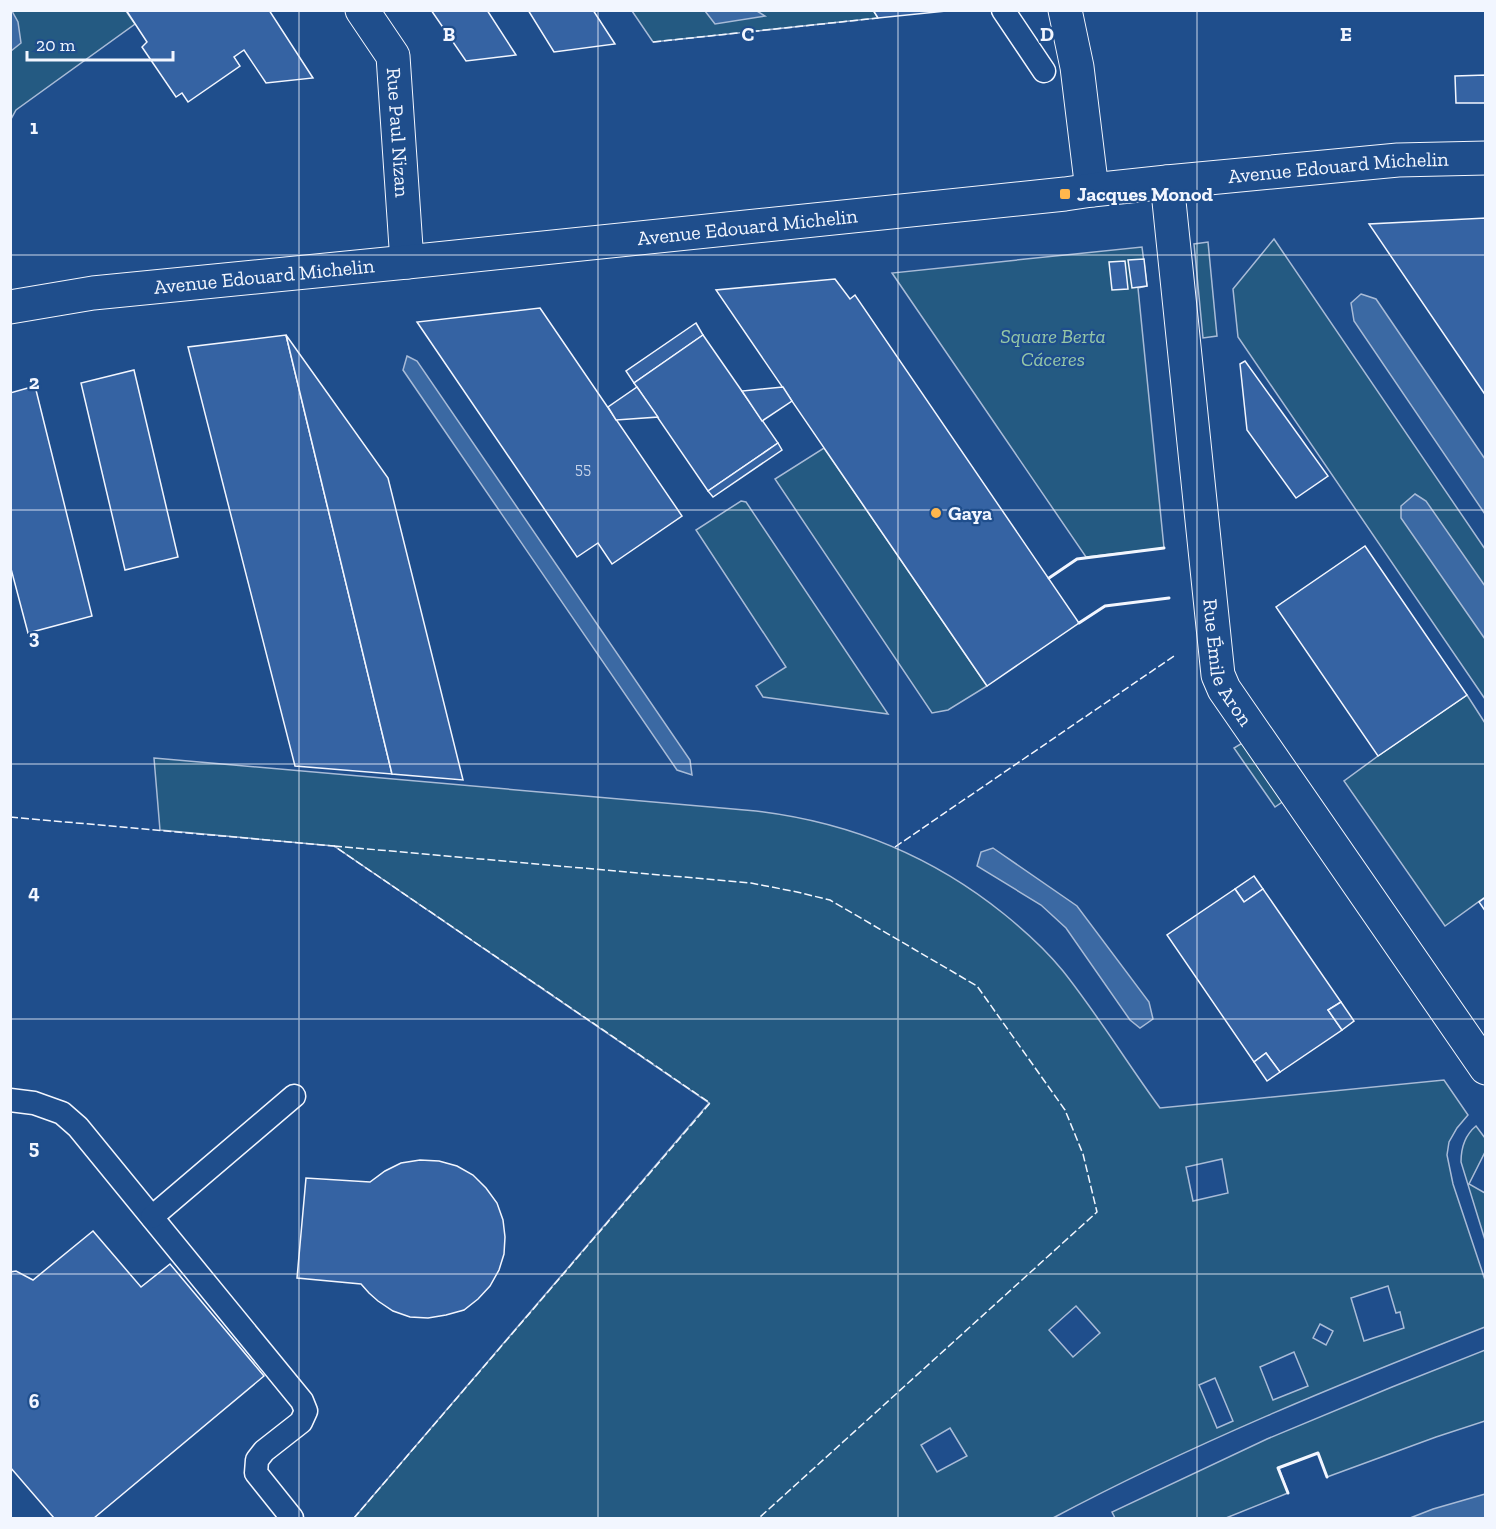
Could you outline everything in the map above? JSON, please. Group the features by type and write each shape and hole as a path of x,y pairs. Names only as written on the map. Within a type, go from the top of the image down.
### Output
{"street":[{"name":"Rue Paul Nizan","path":"362,10 393,56 407,262"},
{"path":"1065,10 1077,67 1092,190"},
{"name":"Avenue Edouard Michelin","path":"10,307 93,292 407,262 1167,182 1398,160 1485,158"},
{"name":"Rue Émile Aron","path":"1167,182 1218,675 1224,689 1485,1068"}],"lane":[{"path":"1003,10 1044,71"},
{"path":"152,1217 294,1096"},
{"path":"10,1100 34,1103 62,1113 78,1127 302,1401 306,1411 301,1422 264,1451 257,1460 256,1473 292,1518"}],"green space":[{"path":"873,10 878,18 653,42 632,11"},
{"path":"11,11 126,11 135,24 16,110 11,119"},
{"path":"1274,239 1485,549 1485,699 1238,337 1233,289"},
{"path":"1208,242 1217,336 1203,338 1194,244"},
{"name":"Square Berta Cáceres","path":"1142,247 1147,286 1138,288 1164,548 1086,557 892,273"},
{"path":"824,448 987,686 948,710 932,713 775,479"},
{"path":"741,501 746,502 888,714 763,697 756,686 786,667 696,530"},
{"path":"1467,695 1485,723 1485,897 1445,926 1344,781"},
{"path":"1249,739 1288,798 1275,807 1234,748"},
{"path":"154,758 756,811 824,823 888,844 918,858 976,893 1035,941 1076,988 1160,1108 1444,1080 1468,1115 1449,1142 1447,1155 1453,1184 1485,1280 1485,1327 1266,1416 1159,1465 1053,1518 354,1518 709,1103 334,846 160,830","holes":["1222,1159 1228,1193 1193,1201 1186,1167","1388,1286 1396,1313 1400,1312 1404,1328 1364,1341 1351,1298","1076,1306 1100,1333 1073,1357 1049,1330","1320,1324 1333,1331 1326,1345 1313,1338","1294,1352 1308,1386 1273,1400 1260,1367","1215,1378 1233,1421 1217,1428 1199,1385","950,1428 967,1456 937,1472 921,1445"]},
{"path":"1476,1126 1485,1138 1485,1152 1469,1184 1485,1193 1485,1240 1461,1162 1464,1142"},
{"path":"1485,1350 1485,1421 1327,1477 1318,1453 1279,1468 1288,1493 1226,1518 1115,1518 1112,1512 1267,1439"}],"shaded area":[{"path":"10,11 18,22 21,43 11,51"},
{"path":"705,11 757,11 765,16 715,24"},
{"path":"1361,294 1376,299 1485,459 1485,514 1354,321 1351,303"},
{"path":"407,356 417,361 690,760 692,775 677,770 403,370"},
{"path":"1415,494 1426,501 1485,586 1485,639 1401,518 1401,506"},
{"path":"993,848 1077,906 1149,1002 1153,1019 1140,1028 1130,1020 1066,928 1041,905 977,866 981,852"},
{"path":"1485,1494 1485,1518 1410,1518 1433,1509"}],"building":[{"path":"126,10 269,10 313,78 266,83 244,50 234,57 240,66 188,102 182,93 176,97 142,47 147,42"},
{"path":"431,10 487,10 516,55 466,61"},
{"path":"528,10 593,10 615,44 554,52"},
{"path":"873,10 956,10 878,18"},
{"path":"1486,75 1486,103 1456,103 1455,76"},
{"path":"1486,218 1486,396 1369,224"},
{"path":"1144,259 1147,286 1132,288 1128,260"},
{"path":"1125,261 1128,289 1112,290 1109,262"},
{"name":"Gaya","path":"835,279 850,299 855,295 1079,623 987,686 716,290"},
{"path":"540,308 682,516 612,564 598,543 577,557 417,322"},
{"path":"696,323 703,335 634,383 626,371"},
{"path":"286,335 392,774 295,766 188,347"},
{"path":"286,335 388,478 463,780 392,774"},
{"path":"703,335 778,443 708,491 634,383"},
{"path":"1245,361 1328,476 1296,498 1247,430 1240,364"},
{"path":"134,370 178,557 125,570 81,383"},
{"path":"35,386 92,616 28,633 10,565 10,393"},
{"path":"637,387 658,417 616,420 608,407"},
{"path":"783,387 792,401 762,421 742,391"},
{"path":"778,443 782,450 713,497 708,491"},
{"path":"1365,546 1467,695 1378,756 1276,607"},
{"path":"1254,876 1263,889 1244,902 1235,889"},
{"path":"1235,889 1244,902 1263,889 1341,1002 1328,1010 1342,1030 1280,1072 1266,1053 1254,1062 1167,935"},
{"path":"1486,897 1486,912 1479,902"},
{"path":"1341,1002 1354,1021 1342,1030 1328,1010"},
{"path":"1266,1053 1280,1072 1267,1081 1254,1062"},
{"path":"420,1160 439,1161 457,1166 473,1175 497,1203 503,1220 504,1254 499,1270 490,1286 478,1299 464,1310 446,1315 428,1318 410,1317 393,1311 378,1301 361,1284 297,1278 306,1178 370,1182 401,1163"},
{"path":"93,1231 141,1287 170,1264 264,1376 94,1518 54,1518 10,1467 10,1272 16,1271 33,1280"}],"fence":[{"path":"653,42 878,18"},
{"path":"895,847 1174,656"},
{"path":"10,817 334,846 710,1103 354,1518"},
{"path":"334,846 751,883 830,900 977,986 1065,1110 1083,1154 1097,1212 759,1518"}],"wall":[{"path":"1049,578 1077,559 1164,548"},
{"path":"1079,623 1105,606 1169,598"},
{"path":"1288,1493 1278,1468 1318,1453 1327,1477"}],"place":[{"name":"Jacques Monod","path":"1065,194"},
{"name":"Gaya","path":"936,513"}]}
